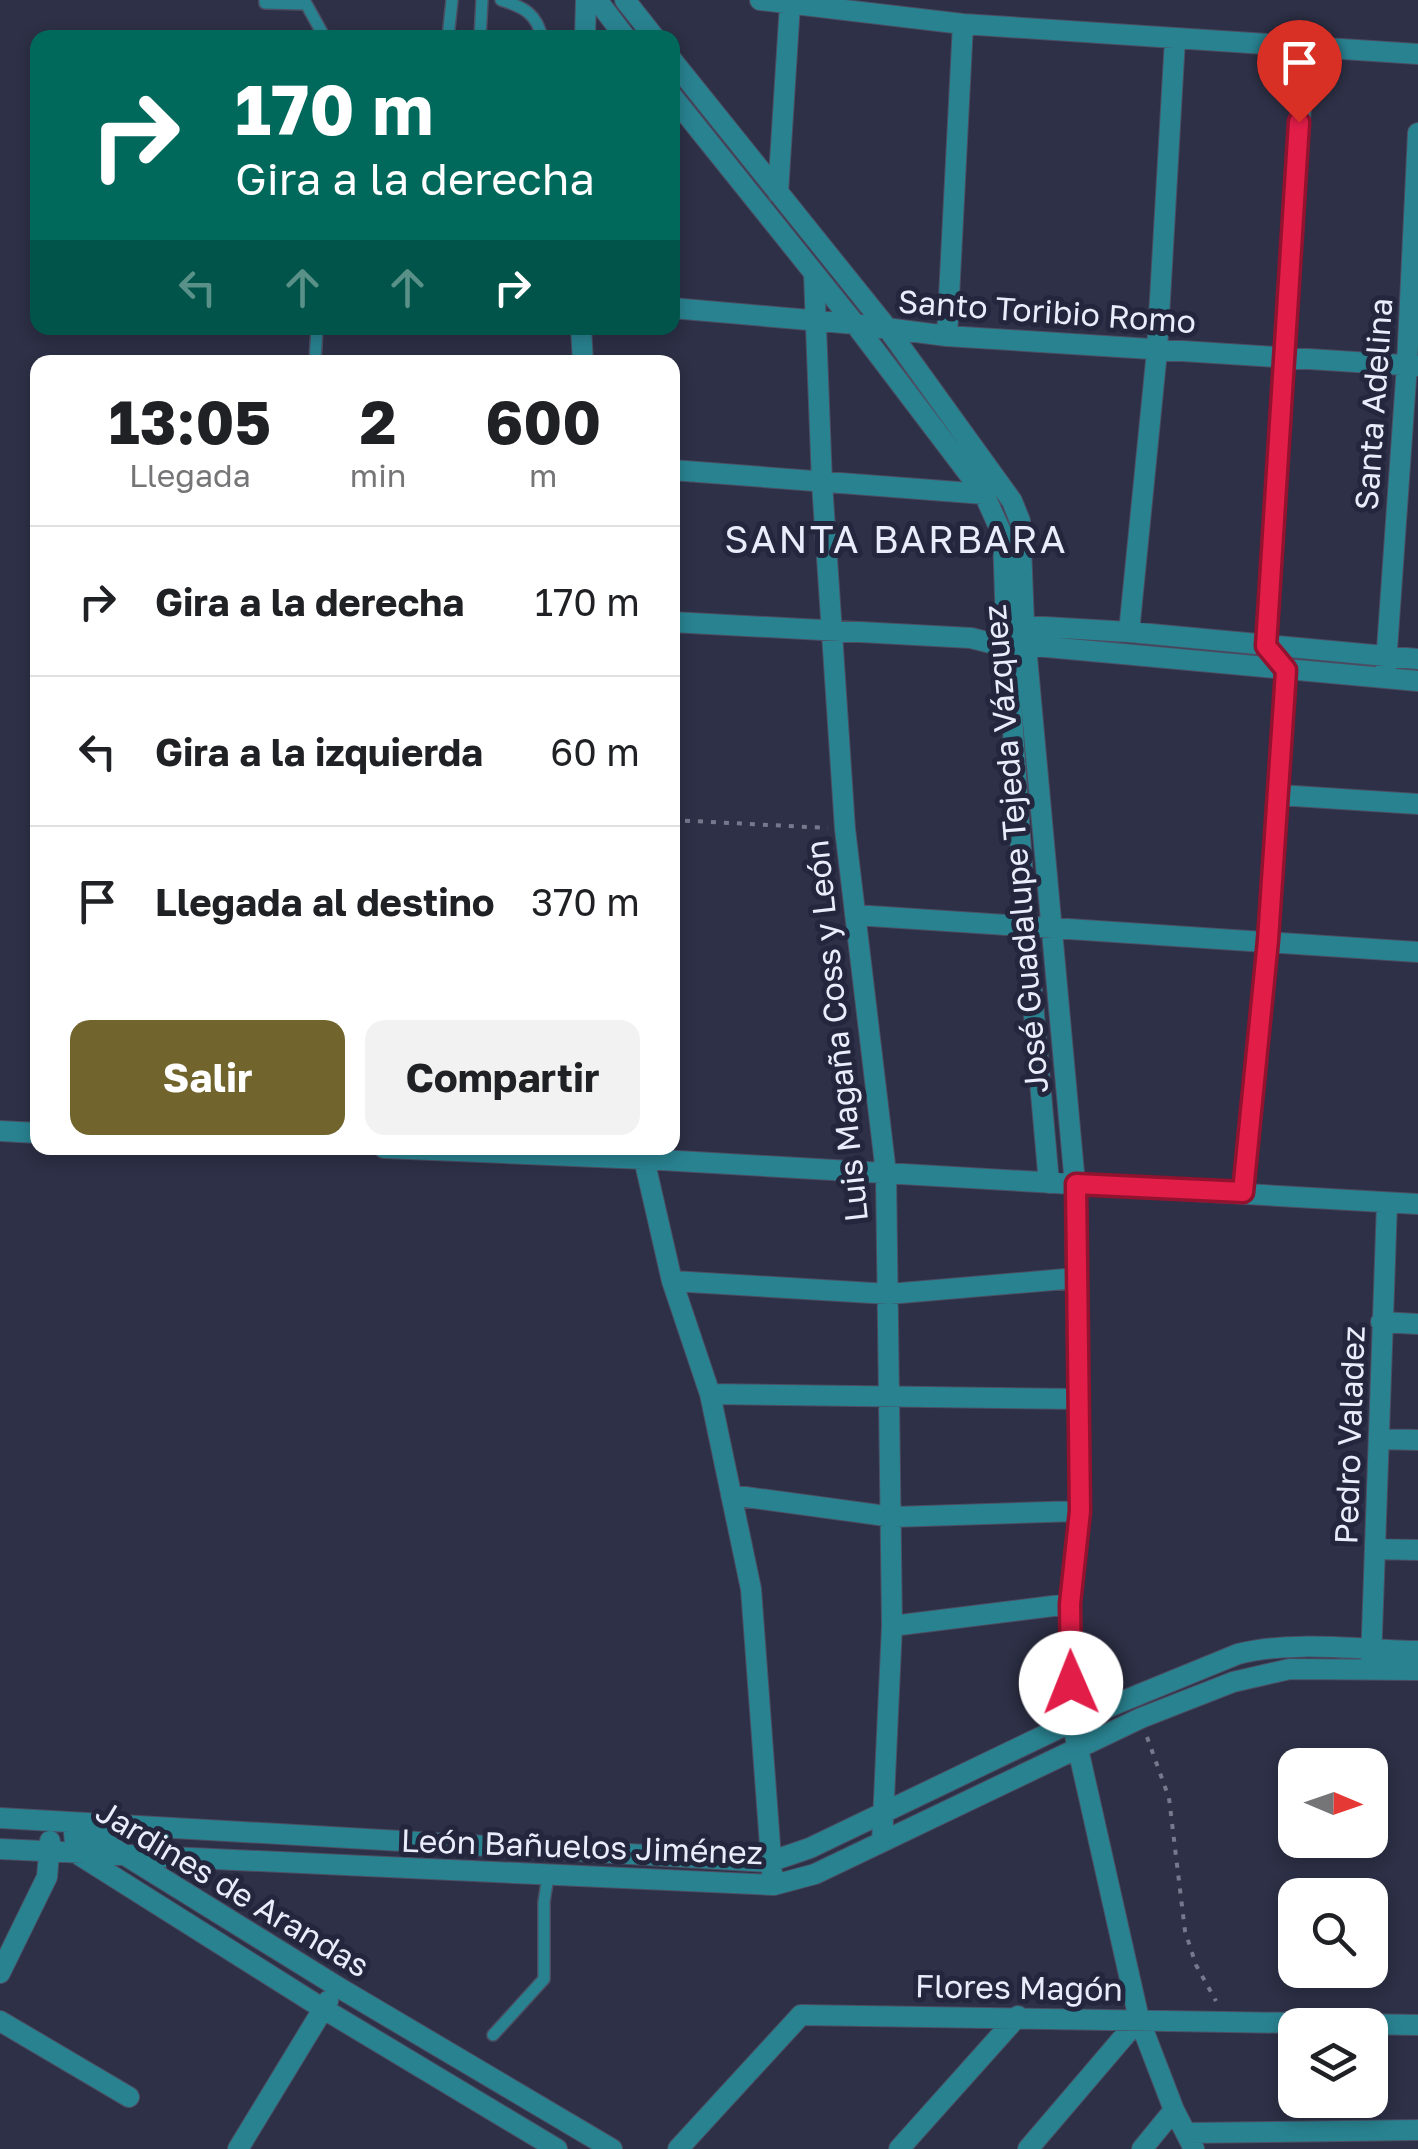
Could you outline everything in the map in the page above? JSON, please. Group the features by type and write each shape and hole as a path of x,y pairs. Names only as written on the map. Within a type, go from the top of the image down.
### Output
{"street":[{"path":"585,30 586,0"},
{"path":"596,0 620,30"},
{"path":"625,0 649,30"},
{"path":"760,0 963,24 1418,54"},
{"path":"778,192 790,4"},
{"path":"947,336 963,24"},
{"path":"1129,632 1157,350 1175,38"},
{"path":"1243,1192 1268,940 1286,670 1266,646 1305,44"},
{"name":"José Guadalupe Tejeda Vázquez","path":"680,70 888,330 1012,501 1020,522 1016,635 1026,925 1049,1183"},
{"name":"José Guadalupe Tejeda Vázquez","path":"680,106 856,324 984,494 1003,536 1051,927 1076,1184 1080,1511 1070,1604 1072,1722 1139,2019 1174,2110 1191,2141"},
{"name":"Santa Adelina","path":"1385,678 1412,366 1418,134"},
{"name":"Luis Magaña Coss y León","path":"814,274 822,483 845,829 886,1173 893,1518 882,1842"},
{"name":"Santo Toribio Romo","path":"680,309 947,336 1412,366"},
{"path":"680,471 984,494"},
{"path":"680,623 971,638 1129,632 1418,659"},
{"path":"1016,635 1286,670 1418,680"},
{"path":"1279,795 1418,804"},
{"path":"855,916 1418,952"},
{"path":"0,1131 30,1132"},
{"path":"549,1155 1418,1204"},
{"path":"644,1159 672,1281 710,1394 751,1589 774,1885"},
{"name":"Pedro Valadez","path":"1372,1659 1386,1203"},
{"path":"672,1281 888,1294 1077,1278"},
{"path":"1382,1322 1418,1324"},
{"path":"710,1394 1078,1400"},
{"path":"1379,1439 1418,1440"},
{"path":"731,1496 893,1518 1080,1511"},
{"path":"1376,1549 1418,1550"},
{"path":"892,1626 1070,1604"},
{"path":"1258,1650 1266,1673"},
{"name":"León Bañuelos Jiménez","path":"0,1818 770,1862 810,1848 1072,1722 1258,1650 1372,1659 1418,1670"},
{"name":"León Bañuelos Jiménez","path":"0,1849 774,1885 815,1874 1141,1718 1232,1682 1266,1673 1418,1650"},
{"path":"0,1973 47,1877 48,1821"},
{"name":"Jardines de Arandas","path":"73,1823 76,1853 322,2008 557,2149"},
{"name":"Jardines de Arandas","path":"73,1823 338,1987 612,2149"},
{"path":"242,1955 255,1935"},
{"path":"238,2149 338,1987"},
{"name":"Flores Magón","path":"678,2149 801,2014 1418,2025"},
{"path":"898,2149 1018,2016"},
{"path":"1028,2149 1139,2019"},
{"path":"0,2022 129,2097"},
{"path":"1142,2149 1174,2110"},
{"path":"1191,2141 1418,2130"}],"lane":[{"path":"264,0 264,4 304,2 320,30"},
{"path":"449,30 452,0"},
{"path":"480,30 482,0"},
{"path":"501,0 534,15 539,30"},
{"path":"492,2035 544,1979 548,1876"}],"path":[{"path":"680,820 845,829"},
{"path":"1141,1718 1169,1798 1185,1931 1196,1965 1216,1998 1214,2024"}],"district":[{"name":"SANTA BARBARA","path":"896,538"}],"route":[{"path":"1071,1683 1070,1604 1080,1511 1076,1184 1243,1192 1268,940 1286,670 1266,646 1299,122"}]}
